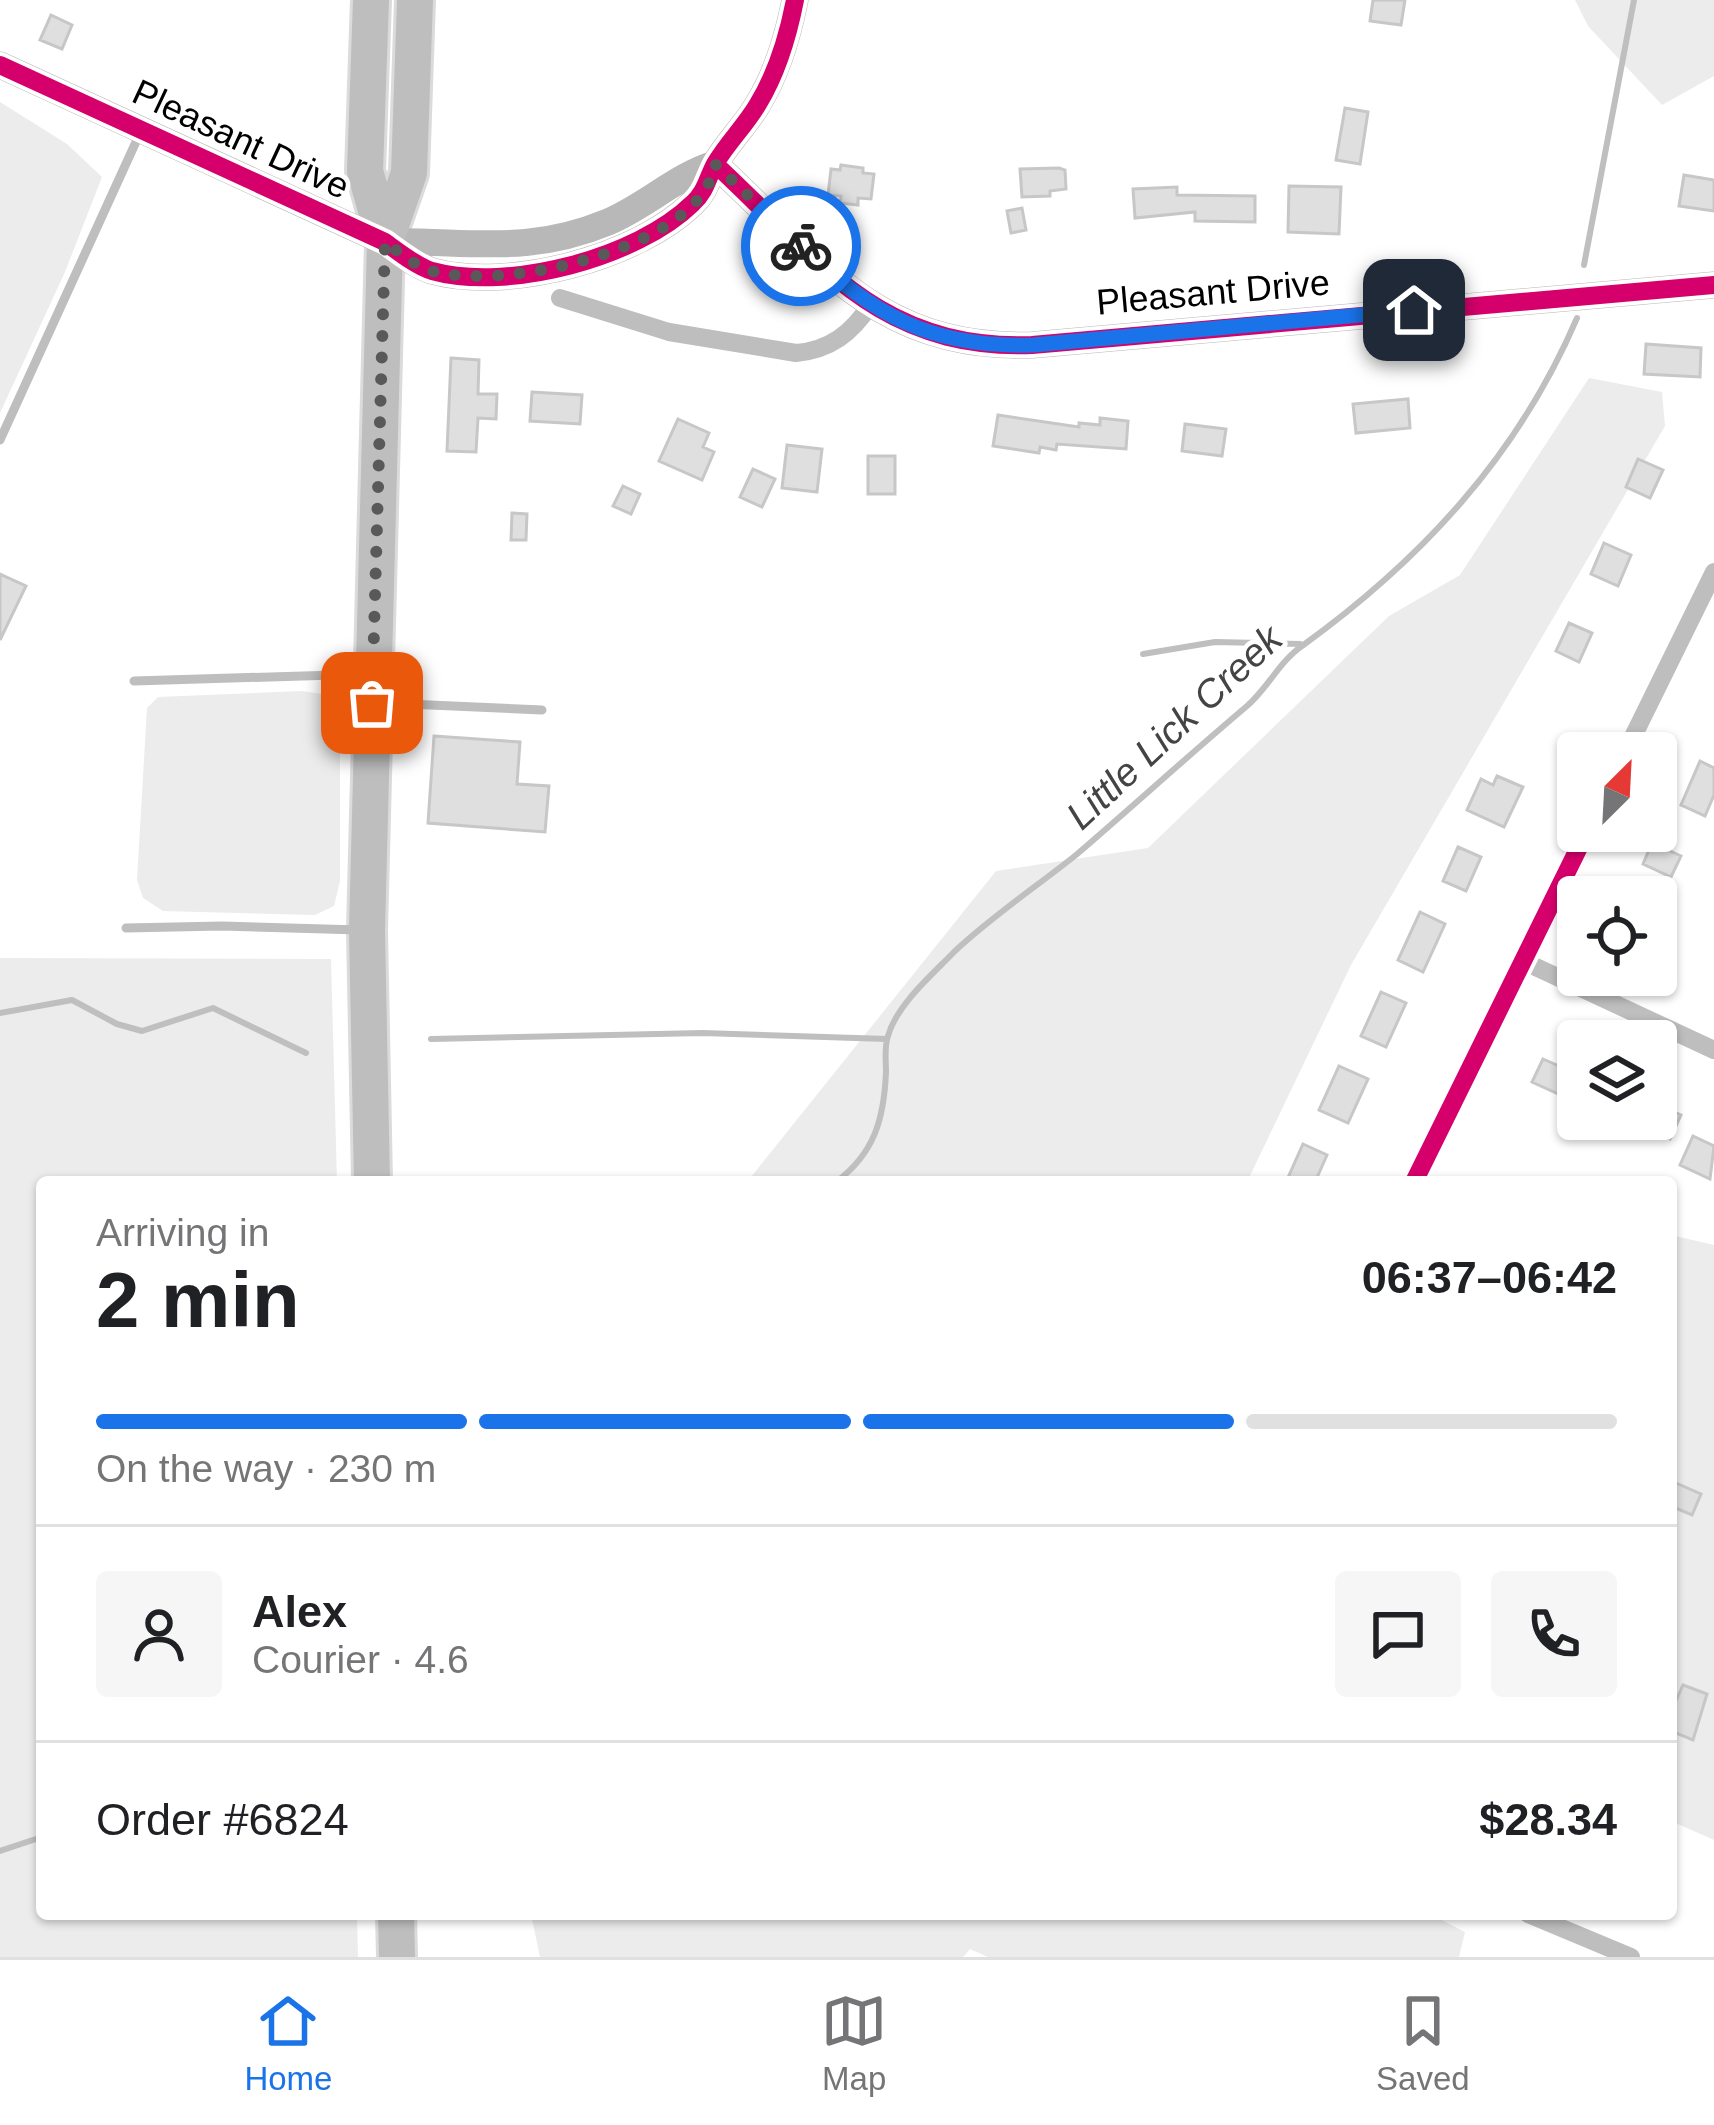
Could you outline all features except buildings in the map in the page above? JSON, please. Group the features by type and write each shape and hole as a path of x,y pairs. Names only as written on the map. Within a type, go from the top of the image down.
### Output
{"highway":[{"path":"371,0 365,171 385,242 367,930 372,1176"},
{"path":"385,242 409,172 415,0"},
{"path":"396,1920 397,1957"}],"street":[{"path":"715,164 760,101 781,55 795,0"},
{"name":"Pleasant Drive","path":"0,65 385,242 428,270 443,273 500,275 566,266 640,238 686,209 707,188 715,164 834,278 870,305 930,334 998,346 1714,285"},
{"path":"560,298 669,332 796,353 817,350 839,339 870,305"},
{"path":"1635,732 1714,572"},
{"path":"1417,1176 1577,852"},
{"path":"1525,962 1714,1050"},
{"path":"1542,1920 1631,1957"}],"lane":[{"path":"0,440 141,130"},
{"path":"134,681 373,688 542,710"},
{"path":"126,928 367,930"}],"shaded area":[{"path":"1575,0 1714,0 1714,76 1662,105 1588,26"},
{"path":"0,102 67,144 102,177 65,272 0,413"},
{"path":"1589,378 1662,392 1665,426 1351,965 1250,1176 752,1176 996,871 1148,848 1389,616 1460,575"},
{"path":"322,694 340,707 340,881 334,906 315,915 163,911 143,898 137,880 147,708 158,697"},
{"path":"0,958 331,959 337,1176 36,1176 36,1920 357,1920 358,1957 0,1957"},
{"path":"1677,1236 1714,1245 1714,1840 1677,1824"},
{"path":"532,1920 1442,1920 1465,1932 1459,1957 988,1957 970,1949 963,1957 540,1957"}],"waterway":[{"name":"Little Lick Creek","path":"1584,265 1634,0"},
{"name":"Little Lick Creek","path":"843,1176 875,1133 883,1105 888,1036 917,990 969,938 1076,855 1247,706 1294,652 1346,613 1426,541 1462,502 1526,415 1577,318"},
{"path":"1143,654 1215,642 1300,644"},
{"path":"0,1013 72,1000 117,1024 142,1031 213,1008 306,1053"},
{"path":"431,1039 703,1033 887,1039"},
{"name":"Little Lick Creek","path":"0,1851 36,1839"}],"cycle path":[{"path":"0,65 385,242 426,269 497,277 606,254 669,223 693,203 765,92 795,0"},
{"path":"715,164 854,292 932,332 978,343 1032,345 1714,285"},
{"path":"1417,1176 1577,852"}],"way so far":[{"path":"372,703 385,242 428,270 443,273 500,275 566,266 640,238 686,209 707,188 715,164 801,246"}],"route":[{"path":"801,246 851,292 889,316 930,334 977,345 1033,345 1414,310"}]}
